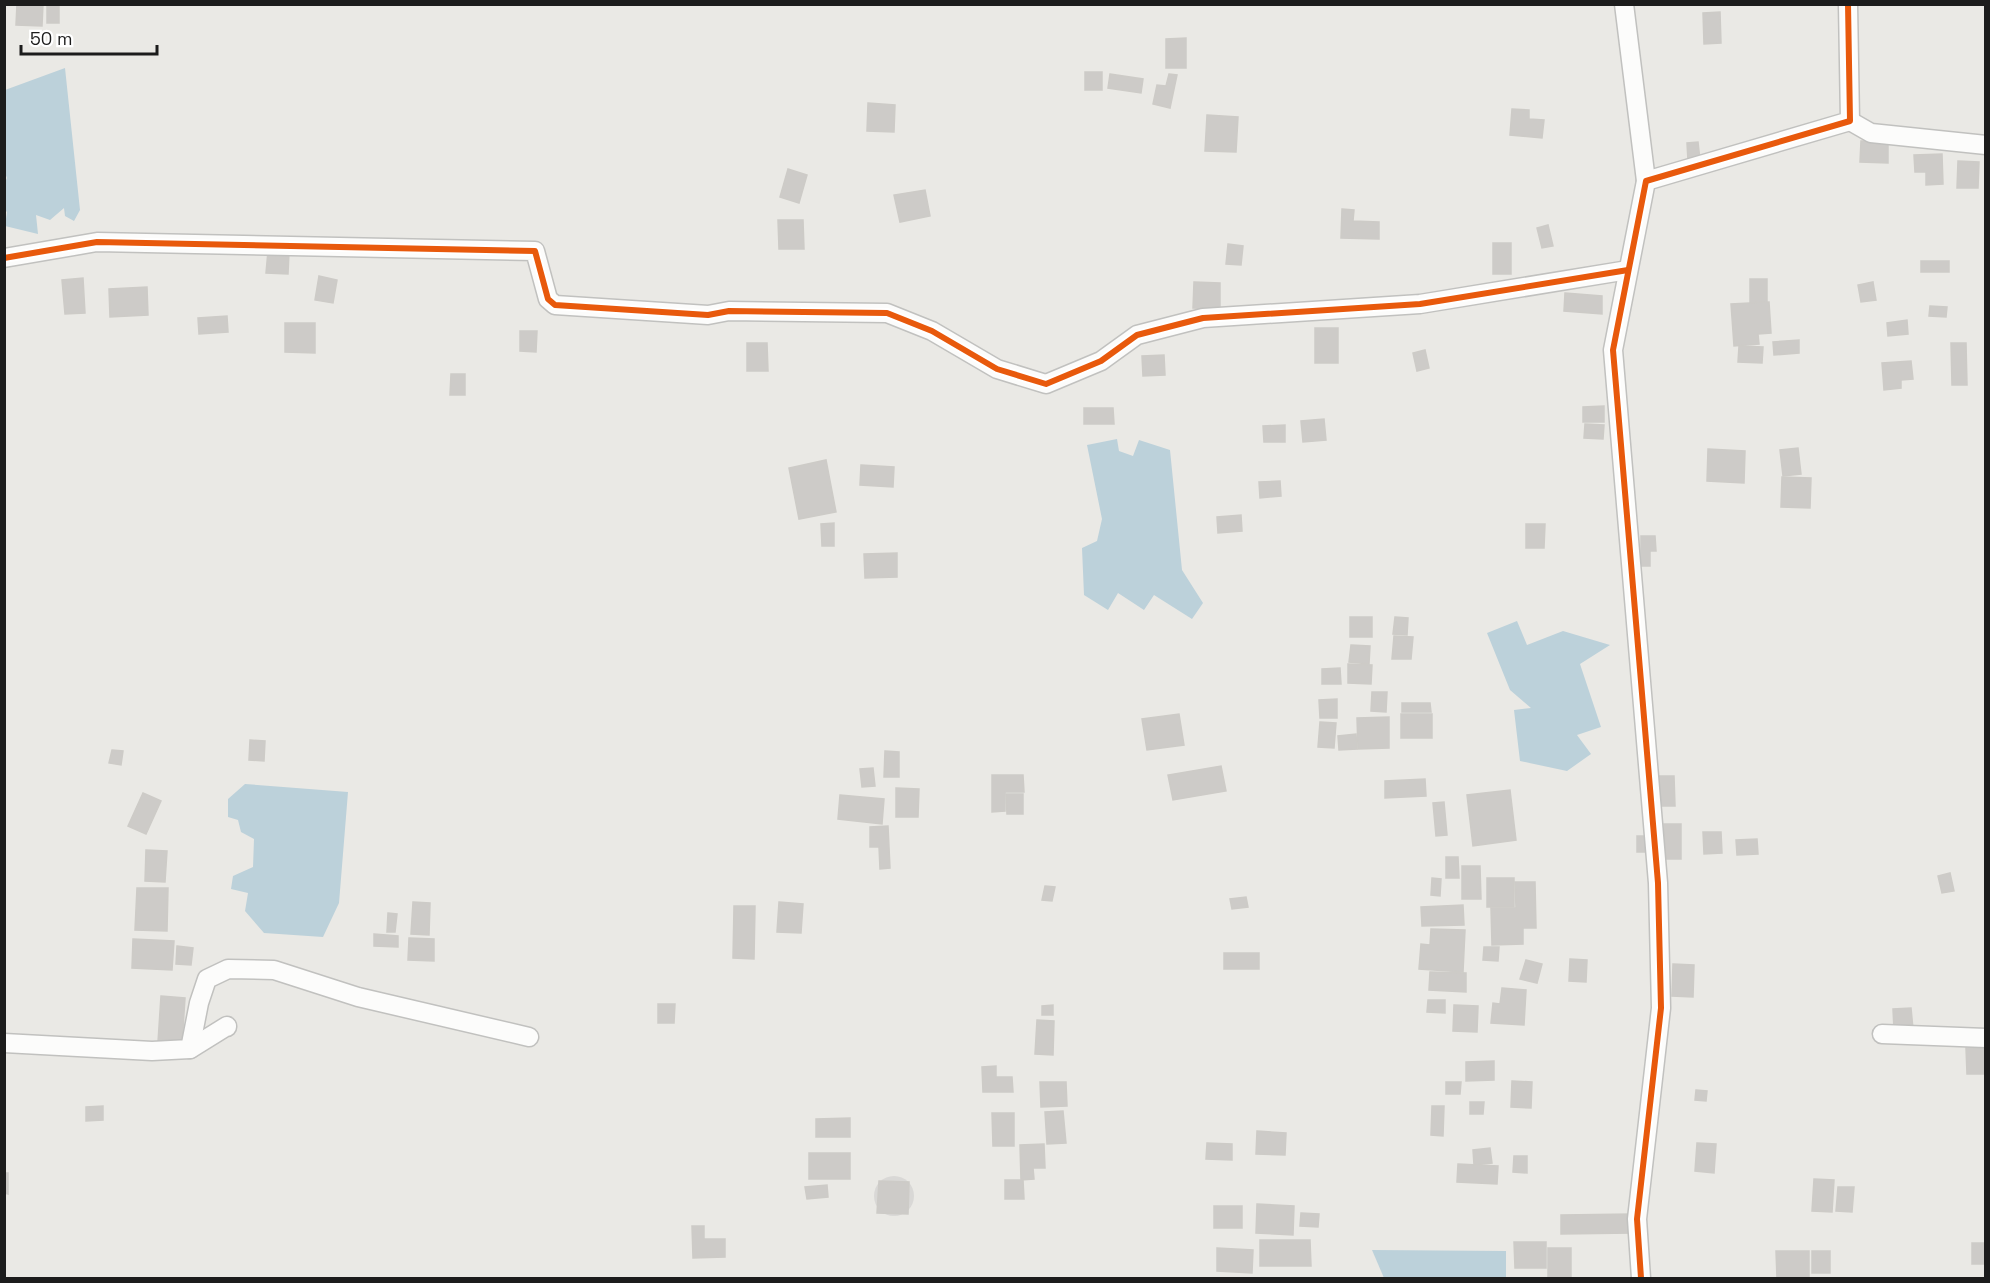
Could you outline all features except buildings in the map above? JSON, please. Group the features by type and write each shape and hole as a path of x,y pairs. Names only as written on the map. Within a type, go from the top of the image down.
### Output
{"street":[{"path":"1624,4 1646,181 1613,350 1658,883 1661,1008 1637,1219 1641,1278"},
{"path":"1848,4 1850,122"},
{"path":"1646,181 1850,122 1871,133 1986,145"},
{"path":"4,258 97,242 535,251 548,299 555,305 708,315 729,311 887,313 932,331 997,369 1046,384 1101,361 1137,335 1203,318 1420,304 1629,270"},
{"path":"190,1049 199,1003 207,979 228,969 274,970 358,997 529,1037"},
{"path":"4,1042 152,1051 190,1049 227,1027"},
{"path":"1882,1034 1986,1038"}],"shaded area":[{"path":"894,1176 908,1182 914,1196 908,1210 894,1216 880,1210 874,1196 880,1182"}],"water":[{"path":"65,68 80,210 74,221 65,216 64,208 50,220 36,215 38,234 5,226 7,212 4,209 5,182 7,178 4,171 5,90"},
{"path":"1117,439 1119,451 1133,456 1139,440 1170,450 1182,570 1203,603 1192,619 1154,595 1144,610 1118,593 1108,610 1084,595 1082,548 1097,541 1102,519 1087,445"},
{"path":"1517,621 1527,645 1563,631 1610,645 1580,664 1601,727 1577,735 1591,754 1567,771 1520,761 1514,710 1531,708 1510,690 1487,633"},
{"path":"245,784 348,792 339,903 323,937 264,933 245,911 248,893 231,889 233,876 253,867 254,839 241,832 238,820 228,817 228,799"},
{"path":"1372,1250 1506,1251 1506,1278 1384,1278"}],"cycle path":[{"path":"1641,1278 1637,1219 1661,1008 1658,883 1613,350 1646,181 1850,121 1848,4"},
{"path":"4,258 97,242 535,251 548,299 555,305 708,315 729,311 887,313 932,331 997,369 1046,384 1101,361 1137,335 1203,318 1420,304 1628,270"}]}
